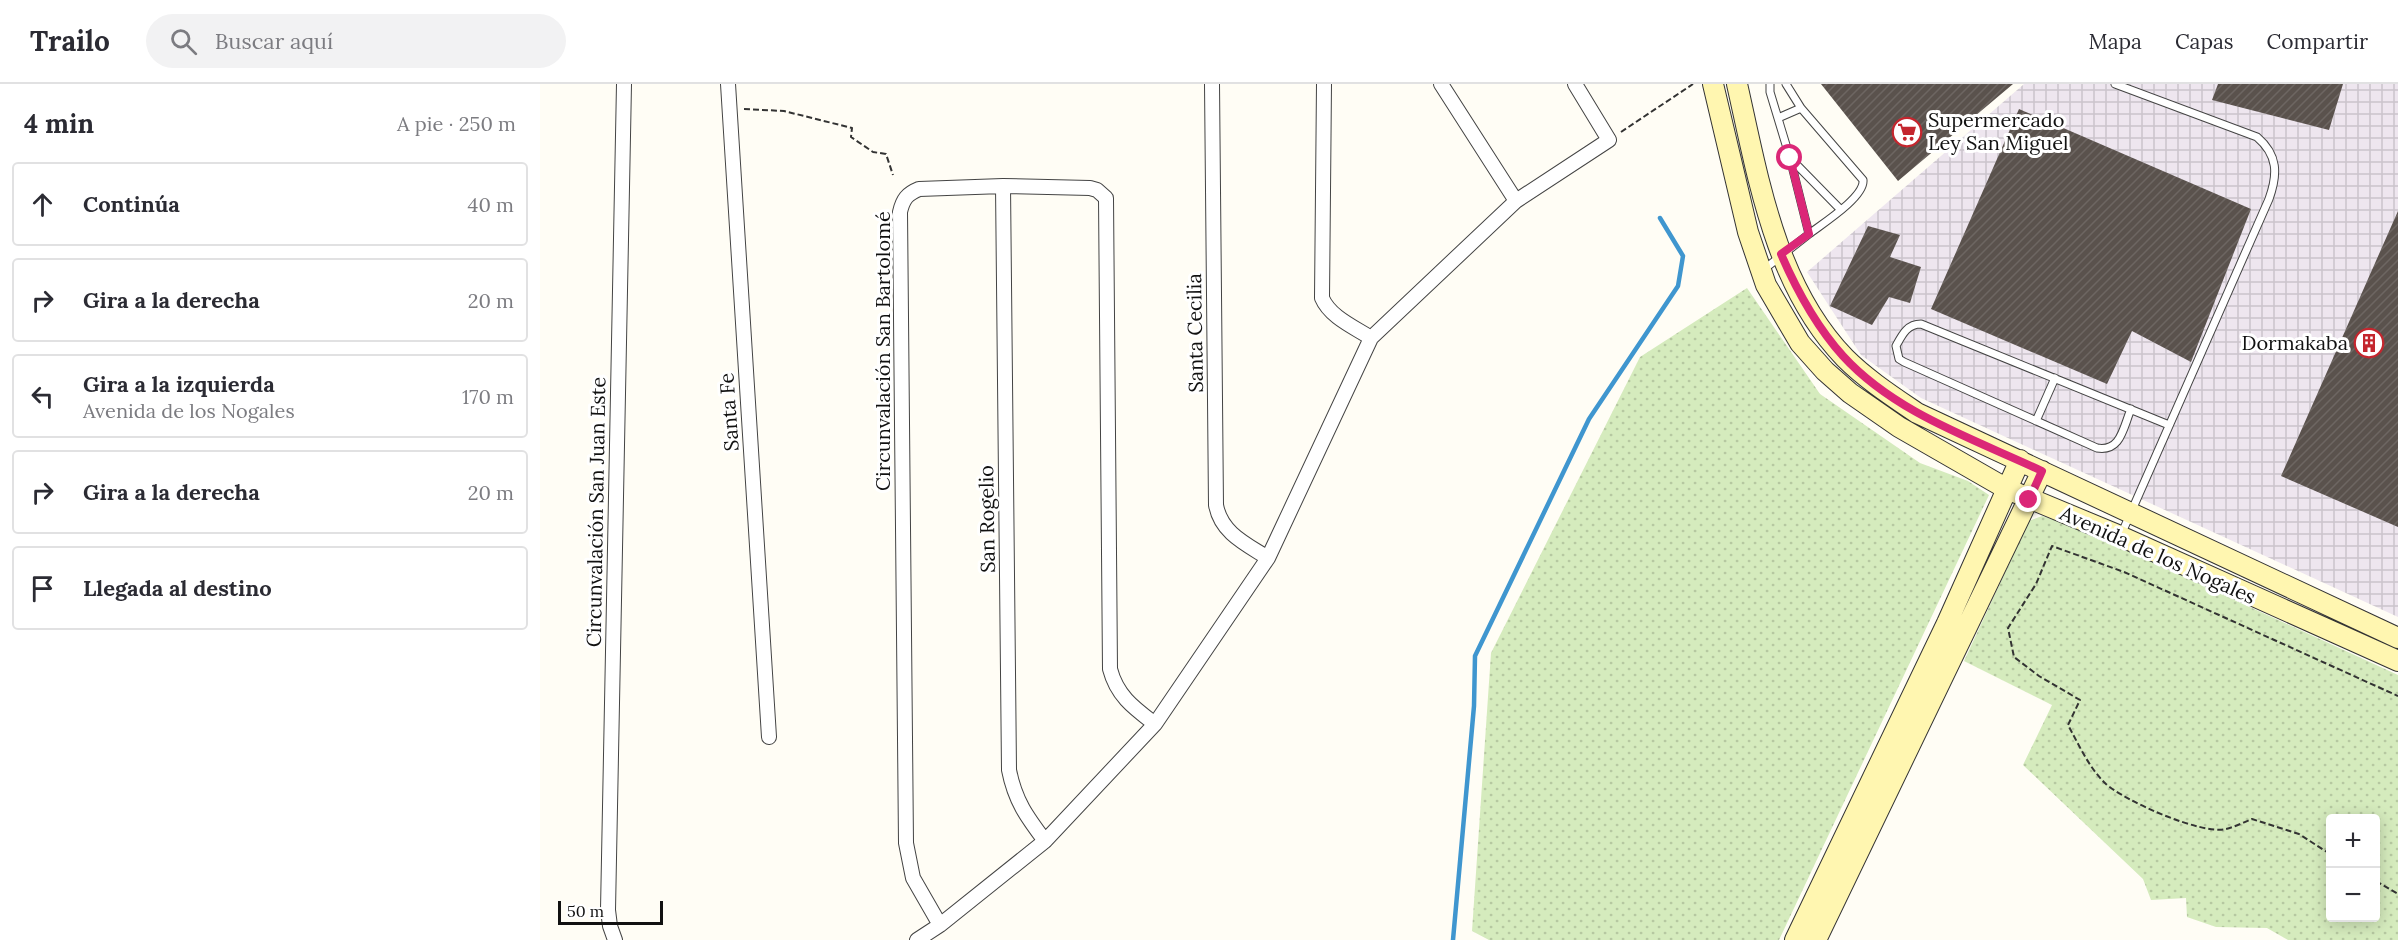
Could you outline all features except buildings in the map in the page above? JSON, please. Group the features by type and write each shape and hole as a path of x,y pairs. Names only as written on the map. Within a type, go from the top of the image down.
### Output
{"main road":[{"name":"Avenida de los Nogales","path":"1713,84 1748,231 1762,271 1779,309 1795,335 1825,371 1850,393 1890,422 2029,500 2121,536 2398,661"},
{"name":"Avenida de los Nogales","path":"1737,84 1768,213 1781,254 1798,293 1844,357 1871,381 1917,413 2398,638"},
{"path":"1795,940 1947,623 2020,460"},
{"path":"1816,940 2042,471"},
{"path":"1947,623 1966,631"}],"street":[{"name":"Circunvalación San Juan Este","path":"615,940 608,910 624,84"},
{"name":"Santa Fe","path":"728,84 769,737"},
{"name":"Santa Cecilia","path":"1212,84 1216,506 1227,530 1268,558"},
{"path":"1324,84 1322,298 1334,314 1371,338"},
{"path":"1441,84 1516,201"},
{"path":"917,940 940,925 1045,841 1155,724 1268,558 1371,338 1516,201 1609,141 1575,84"},
{"name":"Circunvalación San Bartolomé","path":"940,925 913,878 906,843 900,212 903,201 909,193 919,189 1004,186 1090,188 1097,190 1106,198 1110,669 1117,689 1126,701 1155,724"},
{"name":"San Rogelio","path":"1004,186 1009,770 1012,789 1019,804 1045,841"}],"lane":[{"path":"1770,84 1809,234"},
{"path":"1762,271 1860,193 1863,185 1863,180 1801,108 1786,84"},
{"path":"2115,84 2257,137 2268,146 2274,158 2273,187 2269,199 2121,536"},
{"path":"1778,118 1801,108"},
{"path":"1790,158 1840,209"},
{"path":"2131,409 2114,446 2106,450 2097,448 1904,362 1899,359 1896,346 1907,328 1921,324 2055,378 2131,409 2169,425"},
{"path":"2036,421 2055,378"}],"path":[{"path":"1609,141 1693,84"},
{"path":"729,108 784,111 852,128 851,137 873,152 886,154 893,175"},
{"path":"2326,851 2299,834 2252,819 2225,830 2194,827 2145,807 2107,784 2088,761 2068,725 2080,700 2039,676 2014,657 2008,628 2036,584 2052,546 2124,572 2398,696"},
{"path":"2380,883 2398,894"}],"shaded area":[{"path":"2024,84 2398,84 2398,617 1921,398 1861,355 1807,272"}],"green space":[{"path":"1747,288 1820,394 1920,463 1968,481 1989,495 1779,940 1489,940 1472,931 1491,653 1640,357"},
{"path":"2042,516 2078,528 2398,675 2398,940 2288,940 2267,928 2216,927 2187,917 2186,898 2151,900 2143,879 2023,765 2052,705 1964,661 2029,521"}],"waterway":[{"path":"1453,940 1474,706 1475,656 1589,419 1678,286 1683,256 1660,218"}],"place":[{"name":"Supermercado Ley San Miguel","path":"1907,132"},
{"name":"Dormakaba","path":"2369,343"}],"route":[{"path":"1790,158 1809,234 1781,254 1798,293 1821,328 1844,357 1871,381 1917,413 2042,471 2029,500"}]}
